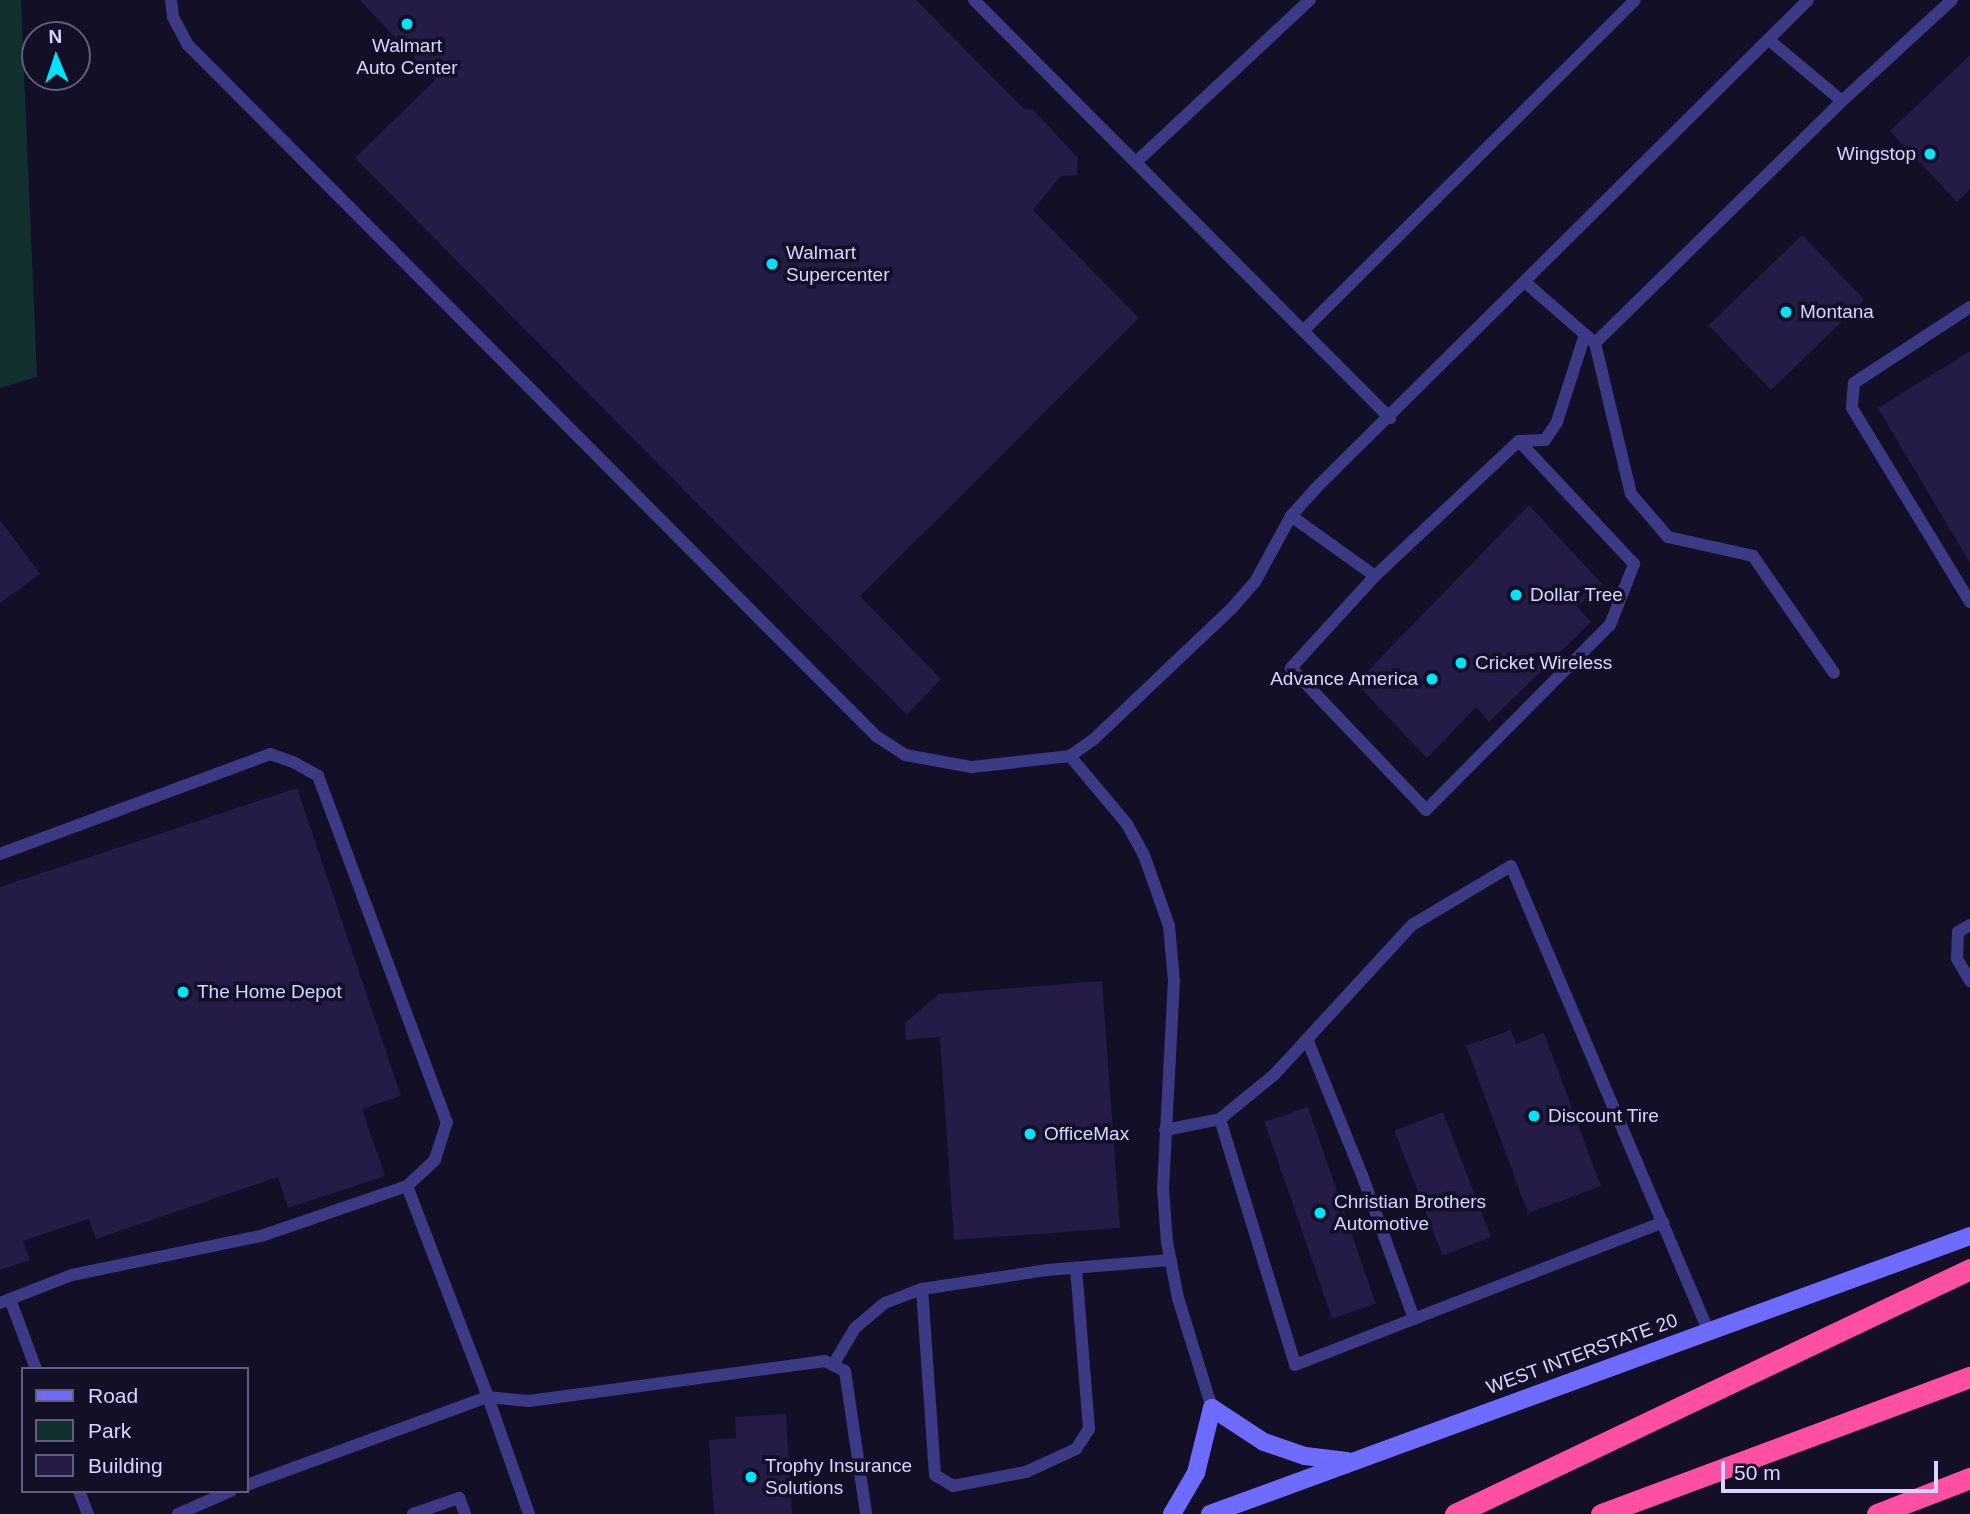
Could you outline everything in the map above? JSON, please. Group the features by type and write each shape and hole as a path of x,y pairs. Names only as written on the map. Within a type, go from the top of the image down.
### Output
{"highway":[{"path":"1455,1514 1970,1269"},
{"path":"1601,1514 1970,1377"},
{"path":"1877,1514 1970,1478"}],"main road":[{"name":"WEST INTERSTATE 20","path":"1210,1514 1970,1236"},
{"path":"1172,1514 1196,1473 1212,1408 1264,1442 1305,1456 1351,1461"}],"lane":[{"path":"171,0 173,17 188,45 876,736 905,755 972,767 1070,757 1093,740 1233,607 1255,582 1291,516 1808,0"},
{"path":"1136,162 1310,0"},
{"path":"1304,330 1635,0"},
{"path":"1519,441 1634,564 1610,625 1426,810 1291,668 1375,576 1519,441 1545,440 1557,422 1590,338 1952,0"},
{"path":"979,2 1390,418"},
{"path":"1769,40 1842,101 1844,99"},
{"path":"1526,283 1590,338 1631,494 1668,537 1753,556 1834,673"},
{"path":"1970,307 1854,383 1852,408 1970,603"},
{"path":"1291,516 1375,576"},
{"path":"0,854 270,754 318,776 447,1122 435,1160 407,1186 261,1236 72,1275 5,1301 35,1367"},
{"path":"1070,757 1127,824 1144,855 1169,926 1174,981 1163,1189 1171,1260 1184,1322 1212,1408"},
{"path":"1165,1129 1220,1119 1274,1075 1412,925 1511,866 1708,1330"},
{"path":"1970,925 1958,932 1957,959 1970,981"},
{"path":"1307,1039 1362,1175 1413,1319"},
{"path":"1220,1119 1295,1365 1663,1223"},
{"path":"407,1186 529,1514"},
{"path":"833,1365 855,1328 886,1303 922,1289 1076,1268 1171,1260"},
{"path":"922,1289 935,1475 953,1486 1026,1472 1076,1449 1089,1429 1076,1268"},
{"path":"248,1485 488,1398 529,1401 825,1361 845,1371 866,1514"},
{"path":"80,1493 88,1514"},
{"path":"178,1514 226,1493"},
{"path":"412,1514 458,1498 465,1514"}],"green space":[{"path":"0,0 21,0 21,91 25,91 37,377 0,388"}],"building":[{"name":"Walmart Supercenter","path":"360,0 916,0 1023,108 1033,110 1078,158 1077,175 1061,176 1033,210 1139,318 860,596 941,679 907,715 355,158 435,80"},
{"path":"1970,55 1970,189 1957,202 1890,131"},
{"name":"Montana","path":"1802,235 1865,300 1771,390 1708,325"},
{"path":"1970,351 1970,563 1878,408"},
{"path":"1529,505 1602,584 1577,607 1591,622 1489,722 1476,707 1427,758 1356,683"},
{"path":"0,520 40,574 0,603"},
{"name":"The Home Depot","path":"297,788 401,1096 362,1109 385,1176 288,1208 278,1177 96,1239 89,1219 23,1241 30,1260 0,1270 0,887"},
{"name":"OfficeMax","path":"1102,981 1120,1228 954,1240 940,1037 906,1040 905,1023 939,994"},
{"name":"Discount Tire","path":"1511,1030 1516,1044 1544,1033 1601,1186 1528,1213 1466,1046"},
{"name":"Christian Brothers Automotive","path":"1308,1107 1376,1304 1332,1319 1265,1122"},
{"path":"1443,1112 1491,1237 1442,1256 1394,1131"},
{"name":"Trophy Insurance Solutions","path":"786,1414 792,1514 714,1514 709,1440 736,1438 735,1417"}],"place":[{"name":"Walmart Auto Center","path":"407,24"},
{"name":"Wingstop","path":"1930,154"},
{"name":"Walmart Supercenter","path":"772,264"},
{"name":"Montana","path":"1786,312"},
{"name":"Dollar Tree","path":"1516,595"},
{"name":"Cricket Wireless","path":"1461,663"},
{"name":"Advance America","path":"1432,679"},
{"name":"The Home Depot","path":"183,992"},
{"name":"Discount Tire","path":"1534,1116"},
{"name":"OfficeMax","path":"1030,1134"},
{"name":"Christian Brothers Automotive","path":"1320,1213"},
{"name":"Trophy Insurance Solutions","path":"751,1477"}]}
